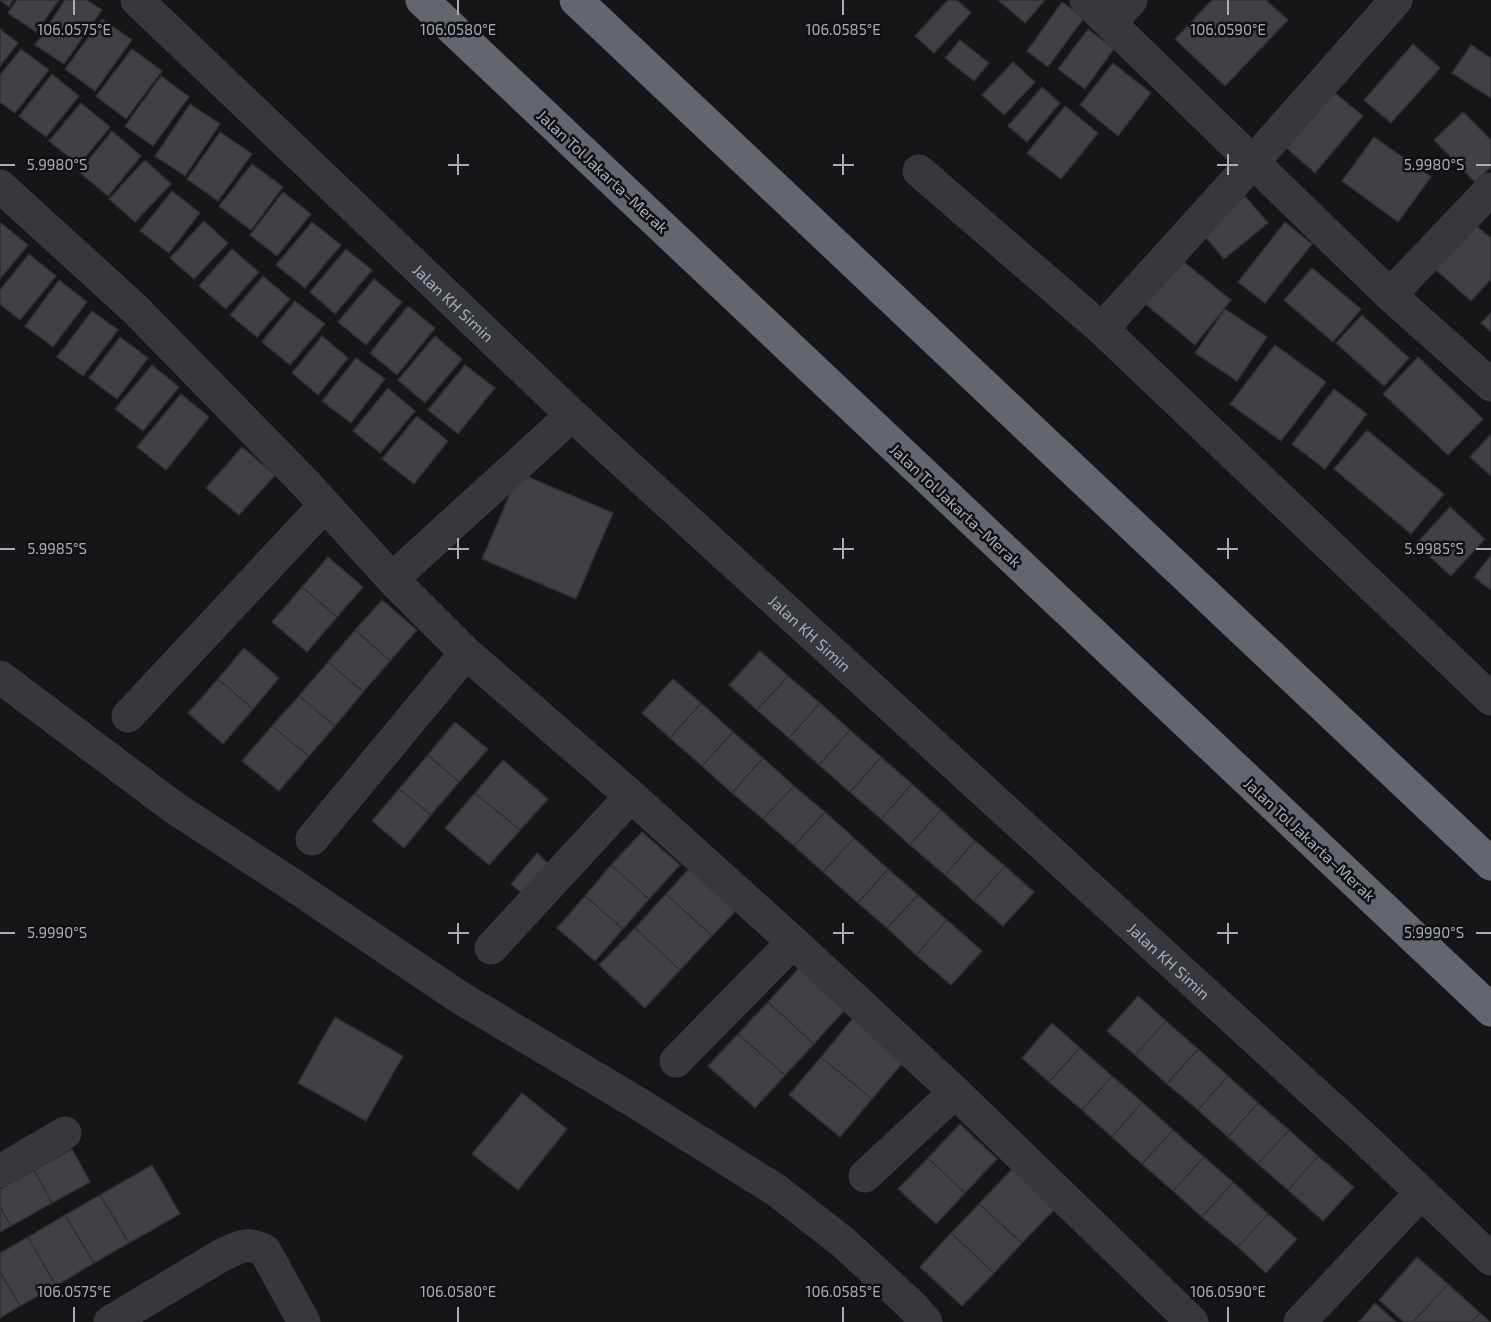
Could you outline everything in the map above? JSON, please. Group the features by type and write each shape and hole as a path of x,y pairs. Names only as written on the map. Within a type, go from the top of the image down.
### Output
{"highway":[{"name":"Jalan Tol Jakarta–Merak","path":"422,0 1491,1011"},
{"path":"576,0 1491,864"}],"street":[{"name":"Jalan KH Simin","path":"137,0 572,415 1363,1137 1491,1259"},
{"path":"1086,0 1121,11 1253,162 1390,295 1491,385"},
{"path":"1101,329 1396,0"},
{"path":"919,171 1101,329 1491,699"},
{"path":"0,186 135,309 326,505 392,579 466,653 631,796 793,942 955,1092 1192,1322"},
{"path":"1390,295 1491,189"},
{"path":"392,579 572,415"},
{"path":"128,716 326,505"},
{"path":"312,839 466,653"},
{"path":"0,677 176,809 459,997 634,1101 776,1190 844,1244 911,1305 926,1322"},
{"path":"491,948 631,796"},
{"path":"676,1061 793,942"},
{"path":"865,1176 955,1092"},
{"path":"0,1171 65,1133"},
{"path":"1300,1322 1421,1193"},
{"path":"110,1322 222,1255 242,1246 254,1245 265,1251 304,1322"}],"building":[{"path":"0,0 13,0 9,7"},
{"path":"17,0 59,0 36,32 8,13"},
{"path":"65,0 87,0 102,10 64,64 35,45"},
{"path":"948,0 957,0 971,13 934,53 915,36"},
{"path":"998,0 1045,0 1025,23"},
{"path":"1212,0 1266,0 1288,20 1225,86 1175,39"},
{"path":"1062,2 1084,18 1048,67 1027,51"},
{"path":"102,19 132,40 95,91 65,69"},
{"path":"0,29 18,43 0,66"},
{"path":"1088,29 1114,49 1085,89 1058,69"},
{"path":"960,40 989,63 974,81 945,58"},
{"path":"1413,44 1440,68 1391,123 1364,100"},
{"path":"1471,45 1491,58 1491,98 1452,73"},
{"path":"21,49 49,70 15,113 0,102 0,75"},
{"path":"132,49 162,71 126,119 96,96"},
{"path":"1013,62 1035,82 1004,115 982,95"},
{"path":"1113,63 1151,93 1118,136 1080,105"},
{"path":"52,74 79,96 46,137 19,116"},
{"path":"161,76 189,97 153,146 125,126"},
{"path":"1323,83 1363,116 1315,173 1276,139"},
{"path":"1042,87 1060,103 1027,142 1008,126"},
{"path":"81,103 110,127 79,165 49,141"},
{"path":"190,104 220,124 185,176 155,156"},
{"path":"1065,106 1098,133 1061,179 1027,153"},
{"path":"1463,112 1491,140 1491,167 1475,182 1434,140"},
{"path":"112,131 141,156 108,196 79,172"},
{"path":"220,132 252,154 218,201 187,179"},
{"path":"1374,137 1431,177 1398,222 1342,181"},
{"path":"145,160 171,184 135,222 109,199"},
{"path":"252,164 283,187 251,230 219,206"},
{"path":"172,191 200,213 169,253 140,231"},
{"path":"283,192 311,214 277,256 250,235"},
{"path":"1245,196 1268,223 1224,259 1201,232"},
{"path":"204,221 228,243 194,279 170,258"},
{"path":"312,222 341,245 305,288 276,265"},
{"path":"1285,222 1312,244 1265,303 1238,282"},
{"path":"0,224 28,245 0,279"},
{"path":"1475,225 1491,238 1491,279 1471,301 1435,269"},
{"path":"232,249 259,272 226,309 199,286"},
{"path":"346,249 372,270 335,314 310,292"},
{"path":"29,254 56,276 20,320 0,304 0,290"},
{"path":"1179,258 1231,300 1195,345 1143,302"},
{"path":"1312,268 1361,309 1333,342 1284,300"},
{"path":"263,276 290,299 257,337 230,315"},
{"path":"374,279 402,302 366,345 338,322"},
{"path":"59,280 87,302 53,347 25,326"},
{"path":"295,301 325,324 290,365 262,342"},
{"path":"408,306 435,328 397,375 370,353"},
{"path":"1225,309 1267,337 1237,381 1195,353"},
{"path":"92,311 118,330 83,376 57,357"},
{"path":"1491,313 1491,332 1481,323"},
{"path":"1362,315 1409,358 1384,386 1336,343"},
{"path":"322,336 348,358 318,395 292,373"},
{"path":"435,336 462,359 425,403 398,380"},
{"path":"120,337 148,358 117,399 89,378"},
{"path":"1275,345 1326,382 1281,441 1230,404"},
{"path":"1418,357 1483,419 1448,455 1383,394"},
{"path":"356,358 385,379 351,423 322,401"},
{"path":"152,365 179,387 143,431 115,409"},
{"path":"465,365 495,388 458,434 428,410"},
{"path":"388,388 415,411 380,453 353,431"},
{"path":"1334,389 1367,414 1325,469 1292,444"},
{"path":"181,394 209,417 166,470 137,447"},
{"path":"417,416 448,441 414,484 382,459"},
{"path":"1367,430 1444,494 1411,534 1334,469"},
{"path":"1491,434 1491,476 1470,457"},
{"path":"242,447 275,475 239,515 206,488"},
{"path":"519,473 613,513 576,599 482,559"},
{"path":"1450,507 1485,539 1451,576 1416,544"},
{"path":"1491,555 1491,590 1474,577"},
{"path":"328,557 363,587 337,617 302,587"},
{"path":"302,587 337,617 307,652 272,622"},
{"path":"382,600 417,630 390,661 355,630"},
{"path":"355,630 390,661 363,692 328,662"},
{"path":"244,648 279,678 253,709 218,679"},
{"path":"760,651 788,676 757,710 729,685"},
{"path":"328,662 363,692 335,726 299,696"},
{"path":"788,676 820,703 789,738 757,710"},
{"path":"218,679 253,709 223,744 188,713"},
{"path":"673,679 701,703 670,738 642,713"},
{"path":"299,696 335,726 309,756 272,726"},
{"path":"701,703 733,732 702,766 670,738"},
{"path":"820,703 850,730 819,765 789,738"},
{"path":"455,722 488,749 459,782 428,755"},
{"path":"272,726 309,756 279,791 242,761"},
{"path":"850,730 881,757 850,792 819,765"},
{"path":"733,732 763,758 732,793 702,766"},
{"path":"428,755 459,782 431,815 399,789"},
{"path":"881,757 912,784 881,819 850,792"},
{"path":"763,758 794,786 763,819 732,793"},
{"path":"503,760 548,799 520,830 475,793"},
{"path":"912,784 941,810 910,845 881,819"},
{"path":"794,786 825,812 794,846 763,819"},
{"path":"399,789 431,815 404,848 372,821"},
{"path":"475,793 520,830 489,865 445,828"},
{"path":"941,810 975,841 945,875 910,845"},
{"path":"825,812 854,838 823,872 794,846"},
{"path":"642,832 680,865 649,899 611,865"},
{"path":"854,838 888,869 858,903 823,872"},
{"path":"975,841 1005,866 974,901 945,875"},
{"path":"537,853 549,864 524,895 511,884"},
{"path":"695,862 741,905 712,936 666,894"},
{"path":"611,865 649,899 623,929 585,896"},
{"path":"1005,866 1034,892 1003,926 974,901"},
{"path":"888,869 918,895 887,928 858,903"},
{"path":"666,894 712,936 680,970 635,928"},
{"path":"918,895 947,920 916,955 887,928"},
{"path":"585,896 623,929 595,961 557,928"},
{"path":"947,920 982,951 951,985 916,955"},
{"path":"635,928 680,970 645,1008 599,965"},
{"path":"803,964 849,1005 814,1044 768,1002"},
{"path":"1138,996 1166,1021 1135,1055 1107,1031"},
{"path":"768,1002 814,1044 785,1075 738,1034"},
{"path":"859,1011 910,1054 872,1099 821,1057"},
{"path":"335,1017 403,1056 366,1121 298,1083"},
{"path":"1166,1021 1198,1049 1167,1084 1135,1055"},
{"path":"1052,1023 1080,1048 1049,1082 1022,1058"},
{"path":"738,1034 785,1075 755,1108 708,1066"},
{"path":"1080,1048 1112,1076 1082,1110 1049,1082"},
{"path":"1198,1049 1228,1076 1198,1110 1167,1084"},
{"path":"821,1057 872,1099 840,1137 789,1095"},
{"path":"1112,1076 1142,1102 1112,1137 1082,1110"},
{"path":"1228,1076 1258,1103 1228,1137 1198,1110"},
{"path":"522,1093 567,1129 518,1190 472,1154"},
{"path":"1142,1102 1173,1130 1142,1164 1112,1137"},
{"path":"1258,1103 1289,1130 1258,1164 1228,1137"},
{"path":"960,1124 997,1159 965,1193 928,1158"},
{"path":"1173,1130 1204,1157 1173,1191 1142,1164"},
{"path":"1289,1130 1318,1156 1288,1190 1258,1164"},
{"path":"72,1149 90,1182 52,1203 34,1170"},
{"path":"1318,1156 1354,1187 1323,1221 1288,1190"},
{"path":"1204,1157 1233,1182 1202,1217 1173,1191"},
{"path":"928,1158 965,1193 936,1224 898,1189"},
{"path":"152,1165 180,1214 129,1243 100,1195"},
{"path":"1012,1169 1055,1209 1022,1243 979,1204"},
{"path":"34,1170 52,1203 11,1226 0,1207 0,1189"},
{"path":"1233,1182 1268,1214 1238,1247 1202,1217"},
{"path":"100,1195 129,1243 94,1263 65,1215"},
{"path":"979,1204 1022,1243 994,1273 951,1233"},
{"path":"0,1207 11,1226 0,1232"},
{"path":"1268,1214 1297,1239 1266,1273 1238,1247"},
{"path":"65,1215 94,1263 56,1286 28,1237"},
{"path":"951,1233 994,1273 962,1306 920,1267"},
{"path":"28,1237 56,1286 20,1306 0,1272 0,1253"},
{"path":"1417,1257 1448,1284 1413,1322 1404,1322 1379,1300"},
{"path":"0,1272 20,1306 0,1318"},
{"path":"1448,1284 1480,1313 1472,1322 1413,1322"},
{"path":"1375,1303 1396,1322 1359,1322"},
{"path":"1480,1313 1490,1322 1472,1322"}]}
